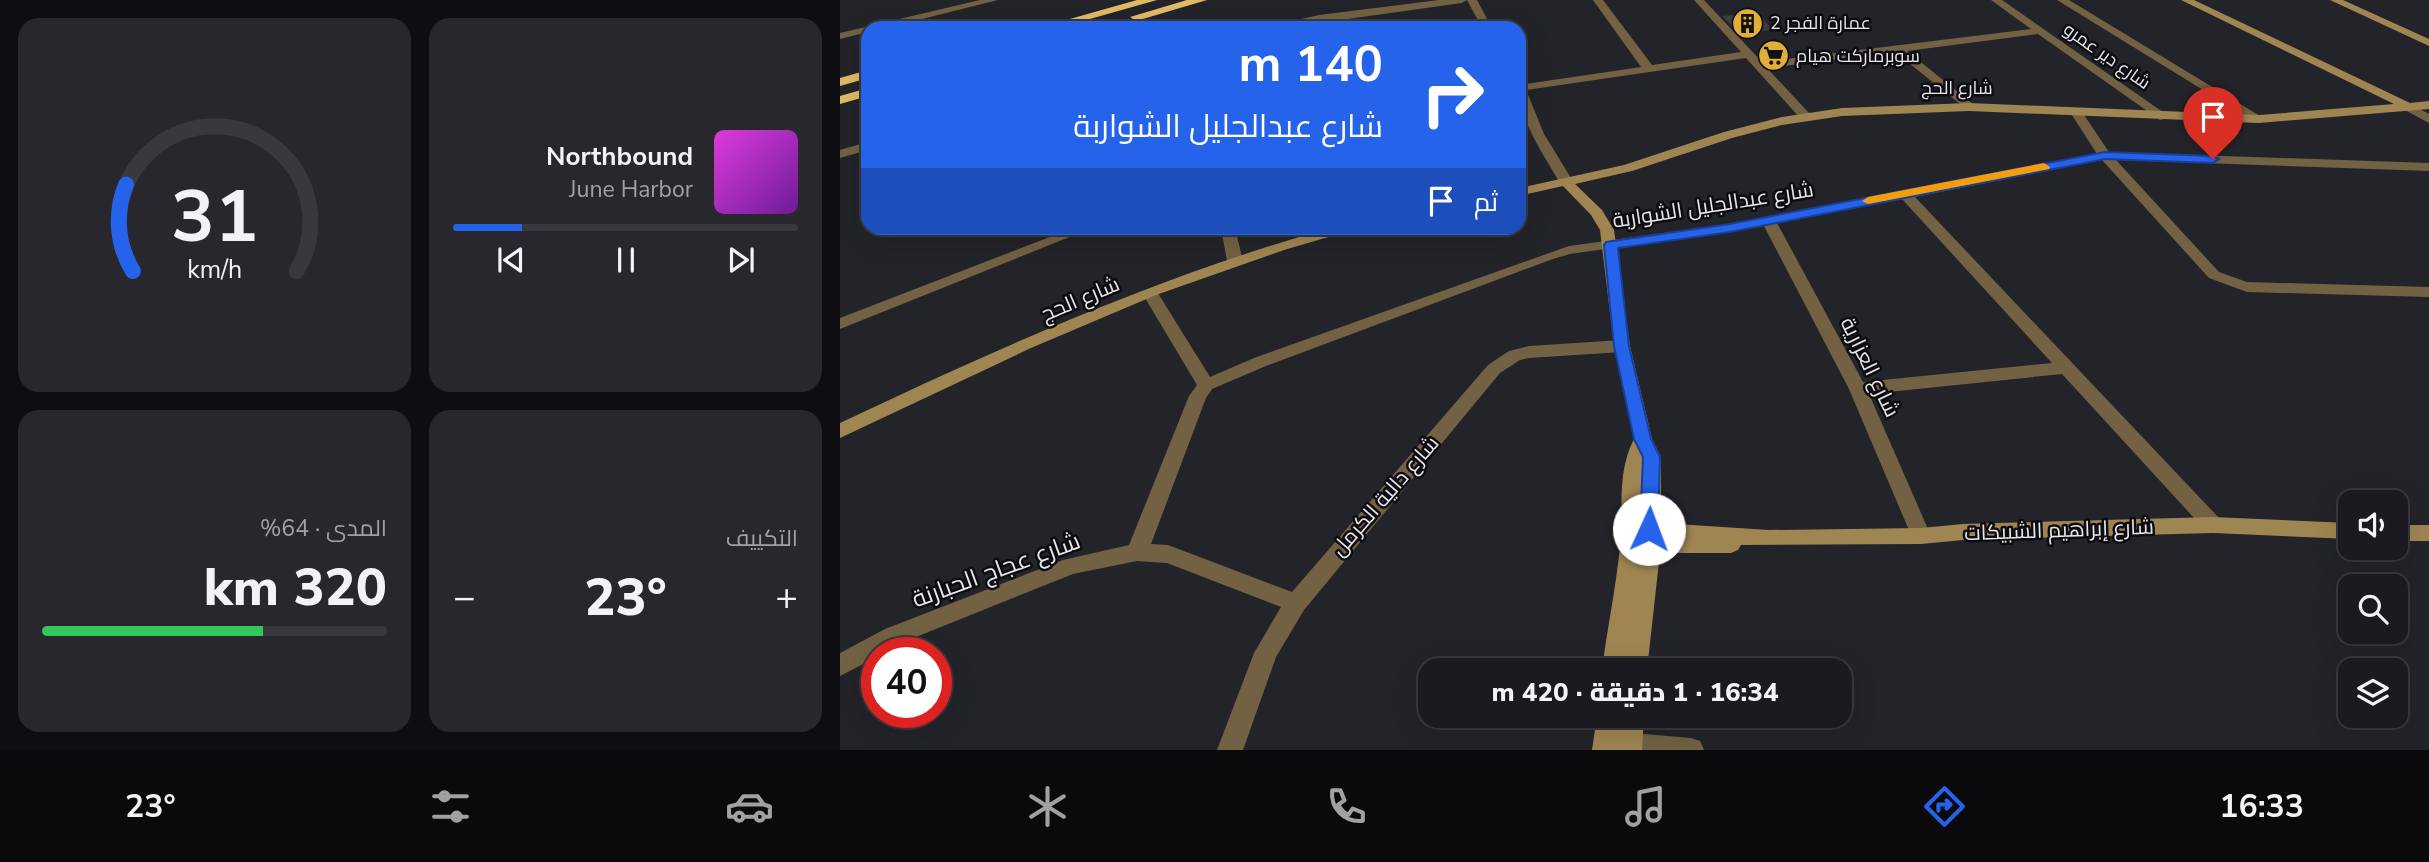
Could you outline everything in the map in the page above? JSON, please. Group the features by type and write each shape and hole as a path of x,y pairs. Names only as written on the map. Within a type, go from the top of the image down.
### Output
{"highway":[{"path":"1072,21 1152,0"},
{"path":"1123,21 1201,0"},
{"path":"840,82 861,76"},
{"path":"840,100 861,95"}],"street":[{"path":"904,21 993,0"},
{"path":"1108,12 1137,0"},
{"path":"1306,21 1462,0"},
{"path":"1472,0 1483,21"},
{"path":"1598,0 1648,68"},
{"path":"1699,0 1746,55 1805,116"},
{"name":"شارع دير عمرو","path":"1996,0 2164,117"},
{"path":"2065,2 2089,0"},
{"path":"2186,0 2405,105 2429,120"},
{"path":"2335,0 2429,43"},
{"path":"2351,0 2429,34"},
{"path":"2065,2 2259,118"},
{"path":"1345,14 1348,21"},
{"path":"840,36 861,31"},
{"path":"1757,66 2040,31"},
{"path":"1898,48 1969,107"},
{"path":"1526,87 1746,55"},
{"name":"شارع الحج","path":"2405,105 2429,98"},
{"path":"1526,105 1538,134 1567,183 1597,213 1606,230 1611,245 1622,346 1643,439 1651,457 1625,658"},
{"name":"شارع الحج","path":"1526,191 1645,163 1728,135 1805,116 1881,109 1969,107 2164,117 2259,118 2429,105"},
{"path":"2076,112 2105,156 2214,275 2225,281 2247,287 2429,292"},
{"path":"840,154 861,148"},
{"name":"شارع عبدالجليل الشواربة","path":"1206,385 1260,362 1569,250 1769,221 2105,156 2429,167"},
{"path":"1904,193 2213,525"},
{"name":"شارع العزارية","path":"1769,221 1858,389 1921,536"},
{"path":"840,324 1067,235"},
{"path":"1229,235 1235,261"},
{"name":"شارع الحج","path":"840,431 1024,345 1150,293 1235,261 1321,235"},
{"path":"1137,552 1198,396 1206,385 1150,293"},
{"name":"شارع دالية الكرمل","path":"1230,750 1266,653 1296,603 1494,369 1515,355 1529,352 1622,346"},
{"path":"1858,389 2065,368"},
{"name":"شارع إبراهيم الشبيكات","path":"1640,537 1731,544 1769,538 1921,536 1963,532 2213,525 2338,530"},
{"path":"2408,533 2429,533"},
{"name":"شارع عجاج الحبارنة","path":"840,665 893,636 1071,566 1137,552 1168,554 1296,603"},
{"path":"1612,728 1617,747"},
{"path":"1617,747 1626,728"},
{"path":"1617,747 1691,750"}],"building":[{"name":"عمارة الفجر 2","path":"1756,13 1774,30 1739,33 1722,16"}],"slow traffic":[{"path":"1868,201 2044,167"}],"place":[{"name":"عمارة الفجر 2","path":"1747,23"},
{"name":"سوبرماركت هيام","path":"1773,56"}],"route":[{"path":"1649,529 1651,457 1643,439 1622,346 1611,245 1769,221 2105,156 2213,159"}]}
